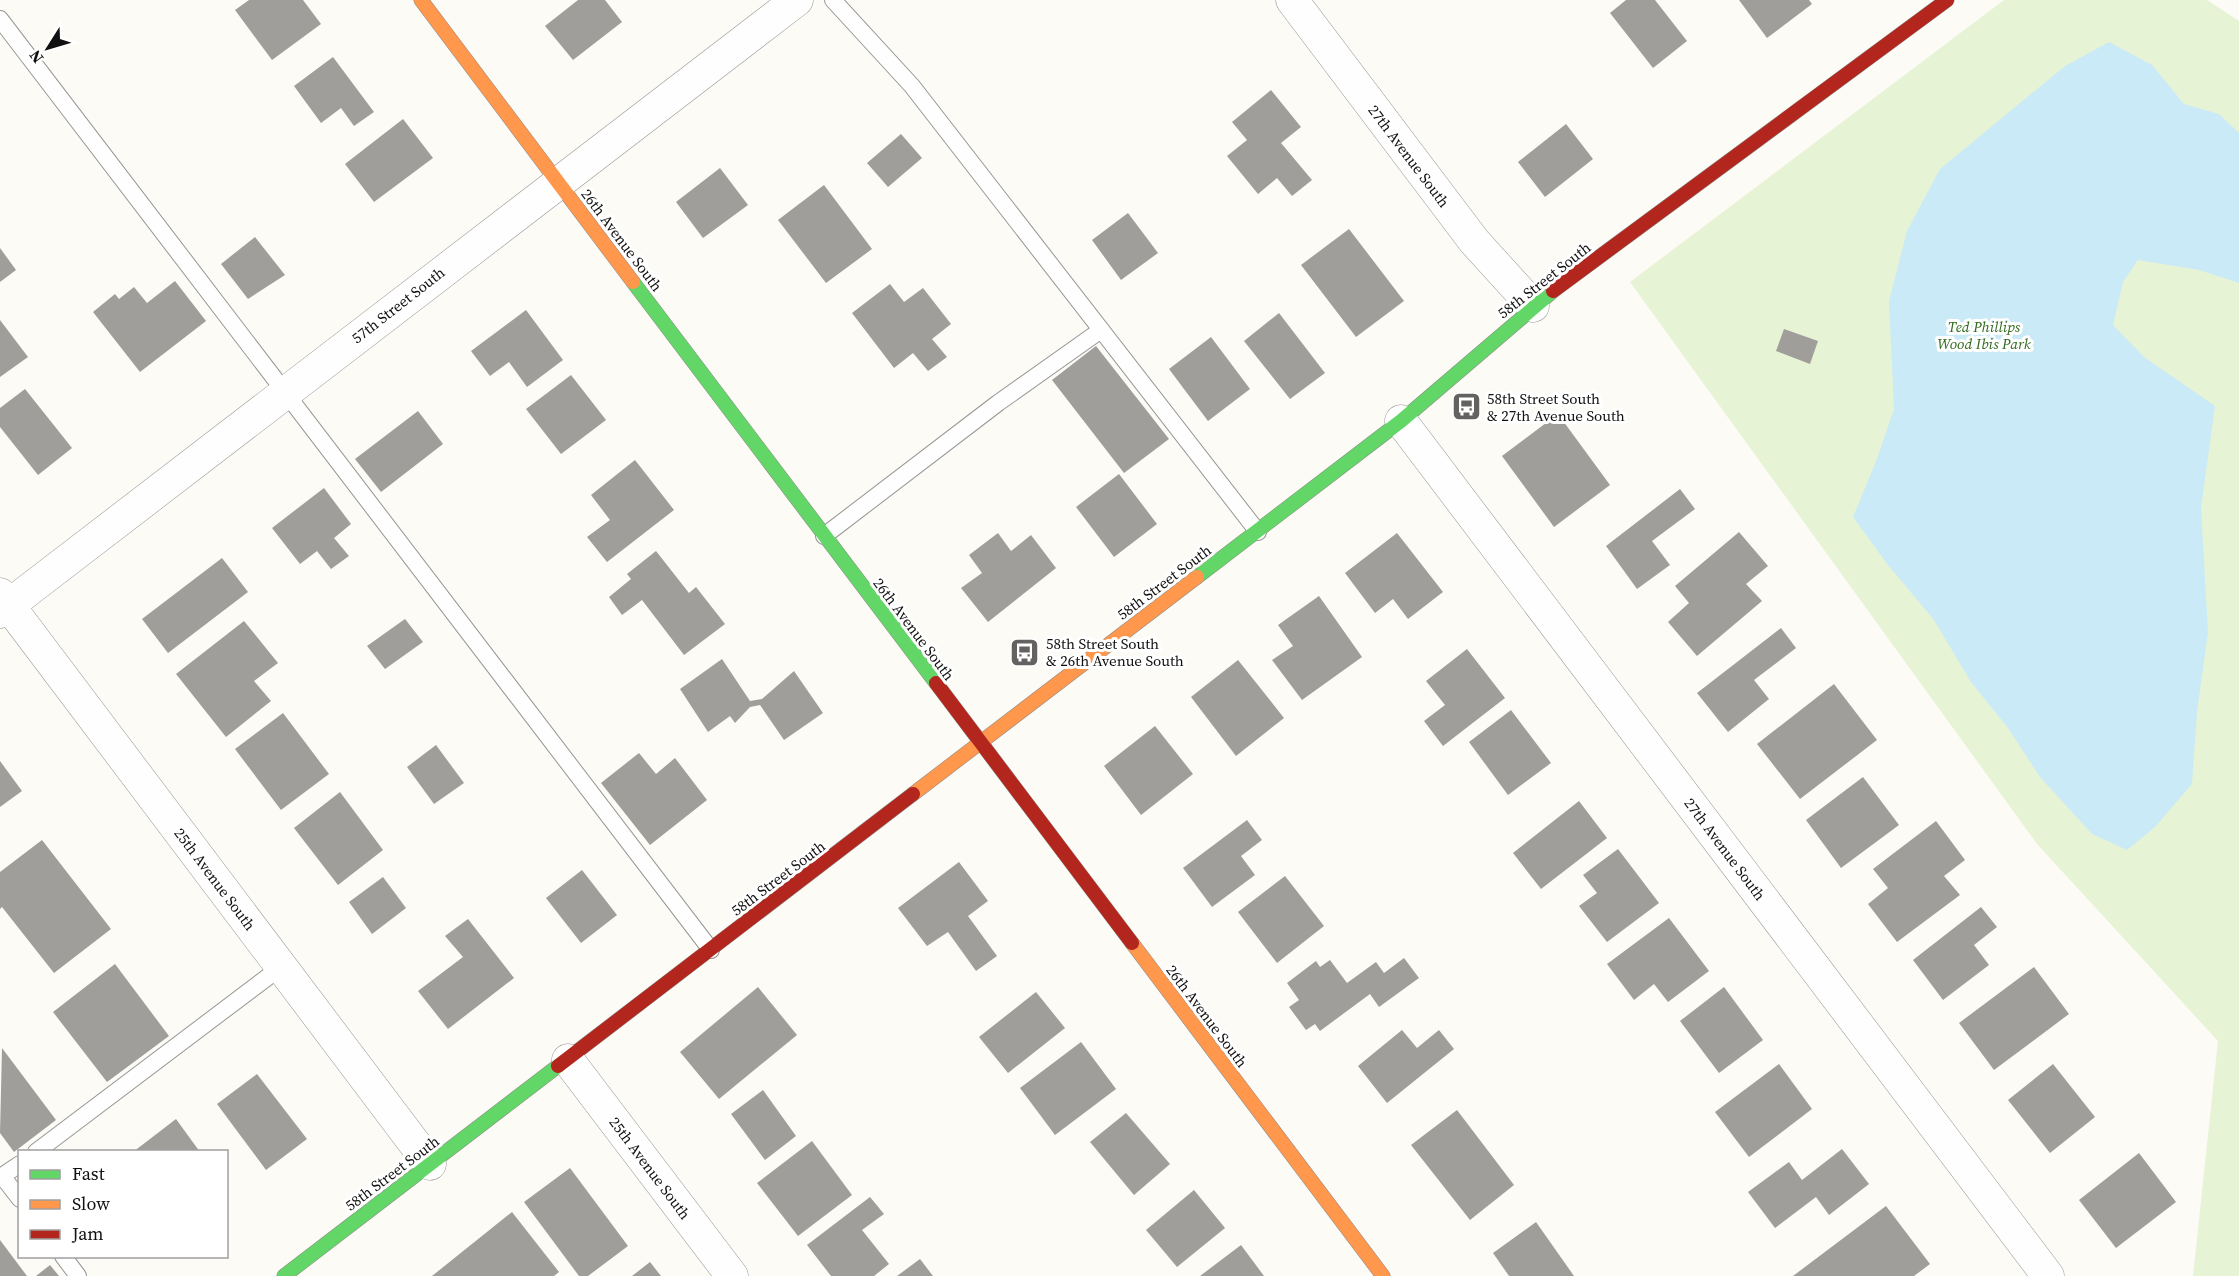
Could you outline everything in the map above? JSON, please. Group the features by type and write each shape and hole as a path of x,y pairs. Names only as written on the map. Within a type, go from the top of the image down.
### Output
{"street":[{"name":"26th Avenue South","path":"421,0 1383,1276"},
{"name":"57th Street South","path":"3,604 284,393 797,0"},
{"name":"27th Avenue South","path":"1292,0 1474,241 1533,306"},
{"name":"58th Street South","path":"284,1276 1401,422 1533,306 1947,0"},
{"name":"27th Avenue South","path":"1401,422 2048,1276"},
{"name":"25th Avenue South","path":"3,604 430,1164"},
{"name":"25th Avenue South","path":"568,1060 732,1276"}],"lane":[{"path":"833,0 912,86 1258,532"},
{"path":"0,19 711,950"},
{"path":"824,536 998,404 1101,330"},
{"path":"39,1150 281,967"},
{"path":"18,1165 2,1176 18,1196"},
{"path":"64,1258 78,1276"}],"green space":[{"name":"Ted Phillips Wood Ibis Park","path":"2004,0 2207,0 2239,21 2239,1276 2193,1276 2218,1041 2037,844 1630,282"}],"water":[{"path":"2109,42 2152,65 2184,104 2219,114 2239,133 2239,283 2199,270 2138,260 2123,282 2113,325 2144,357 2215,406 2201,508 2208,632 2197,712 2192,784 2155,827 2127,850 2092,834 2040,777 2008,728 1971,682 1934,620 1888,565 1853,517 1877,459 1894,409 1889,301 1907,231 1940,169 2065,66"}],"building":[{"path":"249,0 303,0 321,24 272,60 235,10"},
{"path":"578,0 605,0 622,22 573,60 545,26"},
{"path":"1626,0 1655,0 1687,41 1653,68 1610,13"},
{"path":"1739,0 1809,0 1812,4 1767,38"},
{"path":"333,57 374,112 354,126 341,108 321,123 294,86"},
{"path":"1271,90 1301,127 1281,143 1312,180 1292,196 1277,178 1258,194 1227,156 1247,140 1232,122"},
{"path":"403,119 433,158 374,202 345,164"},
{"path":"1566,124 1593,159 1545,197 1518,162"},
{"path":"901,134 922,158 888,187 867,163"},
{"path":"720,168 748,205 703,238 676,202"},
{"path":"824,185 872,249 826,283 778,220"},
{"path":"1128,213 1158,253 1121,280 1092,240"},
{"path":"1349,229 1404,301 1356,337 1301,265"},
{"path":"255,237 285,275 248,299 221,264"},
{"path":"0,248 16,270 0,282"},
{"path":"175,281 206,321 140,372 93,312 115,294 119,299 134,287 147,303"},
{"path":"890,284 904,302 923,288 951,324 932,339 947,357 928,371 913,353 894,368 852,313"},
{"path":"526,310 563,360 527,387 509,362 490,376 471,351"},
{"path":"1279,313 1325,373 1290,399 1244,341"},
{"path":"0,320 28,357 0,377"},
{"path":"1784,329 1818,341 1810,364 1776,351"},
{"path":"1211,337 1250,389 1208,421 1169,369"},
{"path":"1096,346 1169,439 1124,473 1052,380"},
{"path":"571,375 606,420 561,454 526,409"},
{"path":"25,389 72,448 38,475 0,427 0,408"},
{"path":"418,411 443,444 381,492 355,459"},
{"path":"1558,414 1610,485 1554,527 1502,456"},
{"path":"635,460 674,510 607,562 587,537 610,520 591,495"},
{"path":"1119,474 1157,524 1114,557 1076,507"},
{"path":"324,488 351,524 334,538 349,556 331,569 317,551 300,564 272,528"},
{"path":"1680,489 1695,509 1652,541 1670,565 1637,589 1606,546"},
{"path":"1739,532 1768,566 1746,584 1762,601 1697,656 1668,622 1689,603 1675,586"},
{"path":"998,533 1011,551 1031,535 1056,568 988,622 961,588 982,573 969,555"},
{"path":"1397,533 1443,592 1408,619 1393,599 1375,613 1345,573"},
{"path":"656,551 689,593 696,587 725,624 684,655 642,600 622,615 609,597 631,579 627,574"},
{"path":"222,558 248,592 168,653 142,619"},
{"path":"1319,596 1362,657 1302,700 1272,660 1293,646 1278,625"},
{"path":"405,619 423,642 385,669 367,646"},
{"path":"244,621 278,663 254,681 271,701 226,737 176,674"},
{"path":"1781,628 1796,648 1754,680 1769,699 1728,732 1697,693"},
{"path":"1467,649 1505,698 1443,746 1424,721 1445,705 1426,681"},
{"path":"722,659 750,701 762,699 794,671 823,713 784,740 760,705 750,707 735,723 730,716 708,732 680,689"},
{"path":"1238,660 1284,718 1236,756 1191,697"},
{"path":"1834,684 1877,740 1800,799 1757,744"},
{"path":"1511,710 1551,763 1508,795 1469,742"},
{"path":"283,713 329,774 281,810 235,749"},
{"path":"1155,726 1193,774 1141,815 1104,766"},
{"path":"436,745 464,783 434,804 407,767"},
{"path":"639,753 656,774 675,758 707,800 650,845 601,783"},
{"path":"0,761 22,791 0,807"},
{"path":"1863,777 1899,825 1841,868 1806,820"},
{"path":"340,792 383,850 338,885 294,828"},
{"path":"1579,801 1607,838 1541,889 1513,853"},
{"path":"1247,820 1262,840 1241,856 1255,875 1212,907 1183,868"},
{"path":"1936,821 1965,860 1944,876 1960,895 1897,942 1868,904 1888,888 1873,869"},
{"path":"42,840 111,929 54,973 2,907 0,909 0,872"},
{"path":"1618,849 1659,903 1607,942 1579,906 1597,893 1583,875"},
{"path":"959,862 988,901 968,916 997,956 976,971 948,932 927,946 898,908"},
{"path":"582,870 617,915 581,943 546,898"},
{"path":"1285,876 1324,926 1277,963 1238,912"},
{"path":"383,877 406,908 372,934 349,902"},
{"path":"1981,907 1997,927 1974,945 1989,965 1943,1000 1913,960"},
{"path":"1669,918 1709,971 1668,1002 1654,984 1634,1000 1607,964"},
{"path":"468,919 514,978 448,1029 418,991 463,957 445,936"},
{"path":"1404,958 1419,978 1379,1007 1370,994 1320,1031 1315,1024 1306,1030 1289,1007 1299,1000 1287,983 1316,961 1320,967 1330,960 1347,983 1376,962 1384,973"},
{"path":"115,964 169,1036 107,1082 53,1012"},
{"path":"2034,967 2069,1014 1994,1070 1959,1023"},
{"path":"758,987 797,1035 719,1099 680,1052"},
{"path":"1724,987 1763,1040 1719,1073 1680,1021"},
{"path":"1036,992 1065,1028 1008,1073 979,1037"},
{"path":"1402,1030 1417,1048 1439,1030 1454,1049 1387,1103 1358,1066"},
{"path":"1081,1042 1116,1089 1055,1135 1020,1088"},
{"path":"2,1048 56,1120 14,1152 0,1133"},
{"path":"1779,1064 1812,1109 1749,1157 1715,1112"},
{"path":"2053,1064 2095,1117 2050,1153 2008,1100"},
{"path":"257,1074 307,1139 266,1170 217,1104"},
{"path":"763,1090 796,1136 765,1160 731,1114"},
{"path":"1457,1110 1514,1185 1470,1220 1411,1145"},
{"path":"1126,1113 1170,1164 1134,1195 1090,1142"},
{"path":"176,1119 199,1150 136,1150"},
{"path":"812,1141 852,1195 798,1236 757,1183"},
{"path":"1842,1149 1869,1184 1829,1215 1816,1197 1775,1228 1748,1192 1789,1162 1802,1180"},
{"path":"2139,1153 2176,1202 2116,1248 2079,1200"},
{"path":"570,1168 628,1246 588,1276 579,1276 524,1202"},
{"path":"1194,1190 1225,1228 1177,1267 1146,1230"},
{"path":"870,1197 884,1214 862,1230 889,1264 874,1276 831,1276 807,1245"},
{"path":"1886,1206 1930,1264 1914,1276 1793,1276"},
{"path":"512,1212 559,1272 554,1276 432,1276"},
{"path":"1536,1222 1574,1276 1509,1276 1493,1253"},
{"path":"0,1240 27,1276 0,1276"},
{"path":"1241,1245 1264,1276 1200,1276"},
{"path":"920,1259 933,1276 897,1276"},
{"path":"650,1262 661,1276 632,1276"},
{"path":"50,1265 59,1276 36,1276"}],"traffic: fast":[{"path":"633,282 936,683"},
{"path":"1197,577 1401,421 1553,291"},
{"path":"284,1276 558,1066"}],"traffic: slow":[{"path":"421,0 633,282"},
{"path":"913,794 1197,577"},
{"path":"1132,943 1383,1276"}],"traffic: jam":[{"path":"1553,291 1947,0"},
{"path":"936,683 1132,943"},
{"path":"558,1066 913,794"}],"place":[{"name":"58th Street South & 27th Avenue South","path":"1466,407"},
{"name":"58th Street South & 26th Avenue South","path":"1025,652"}]}
